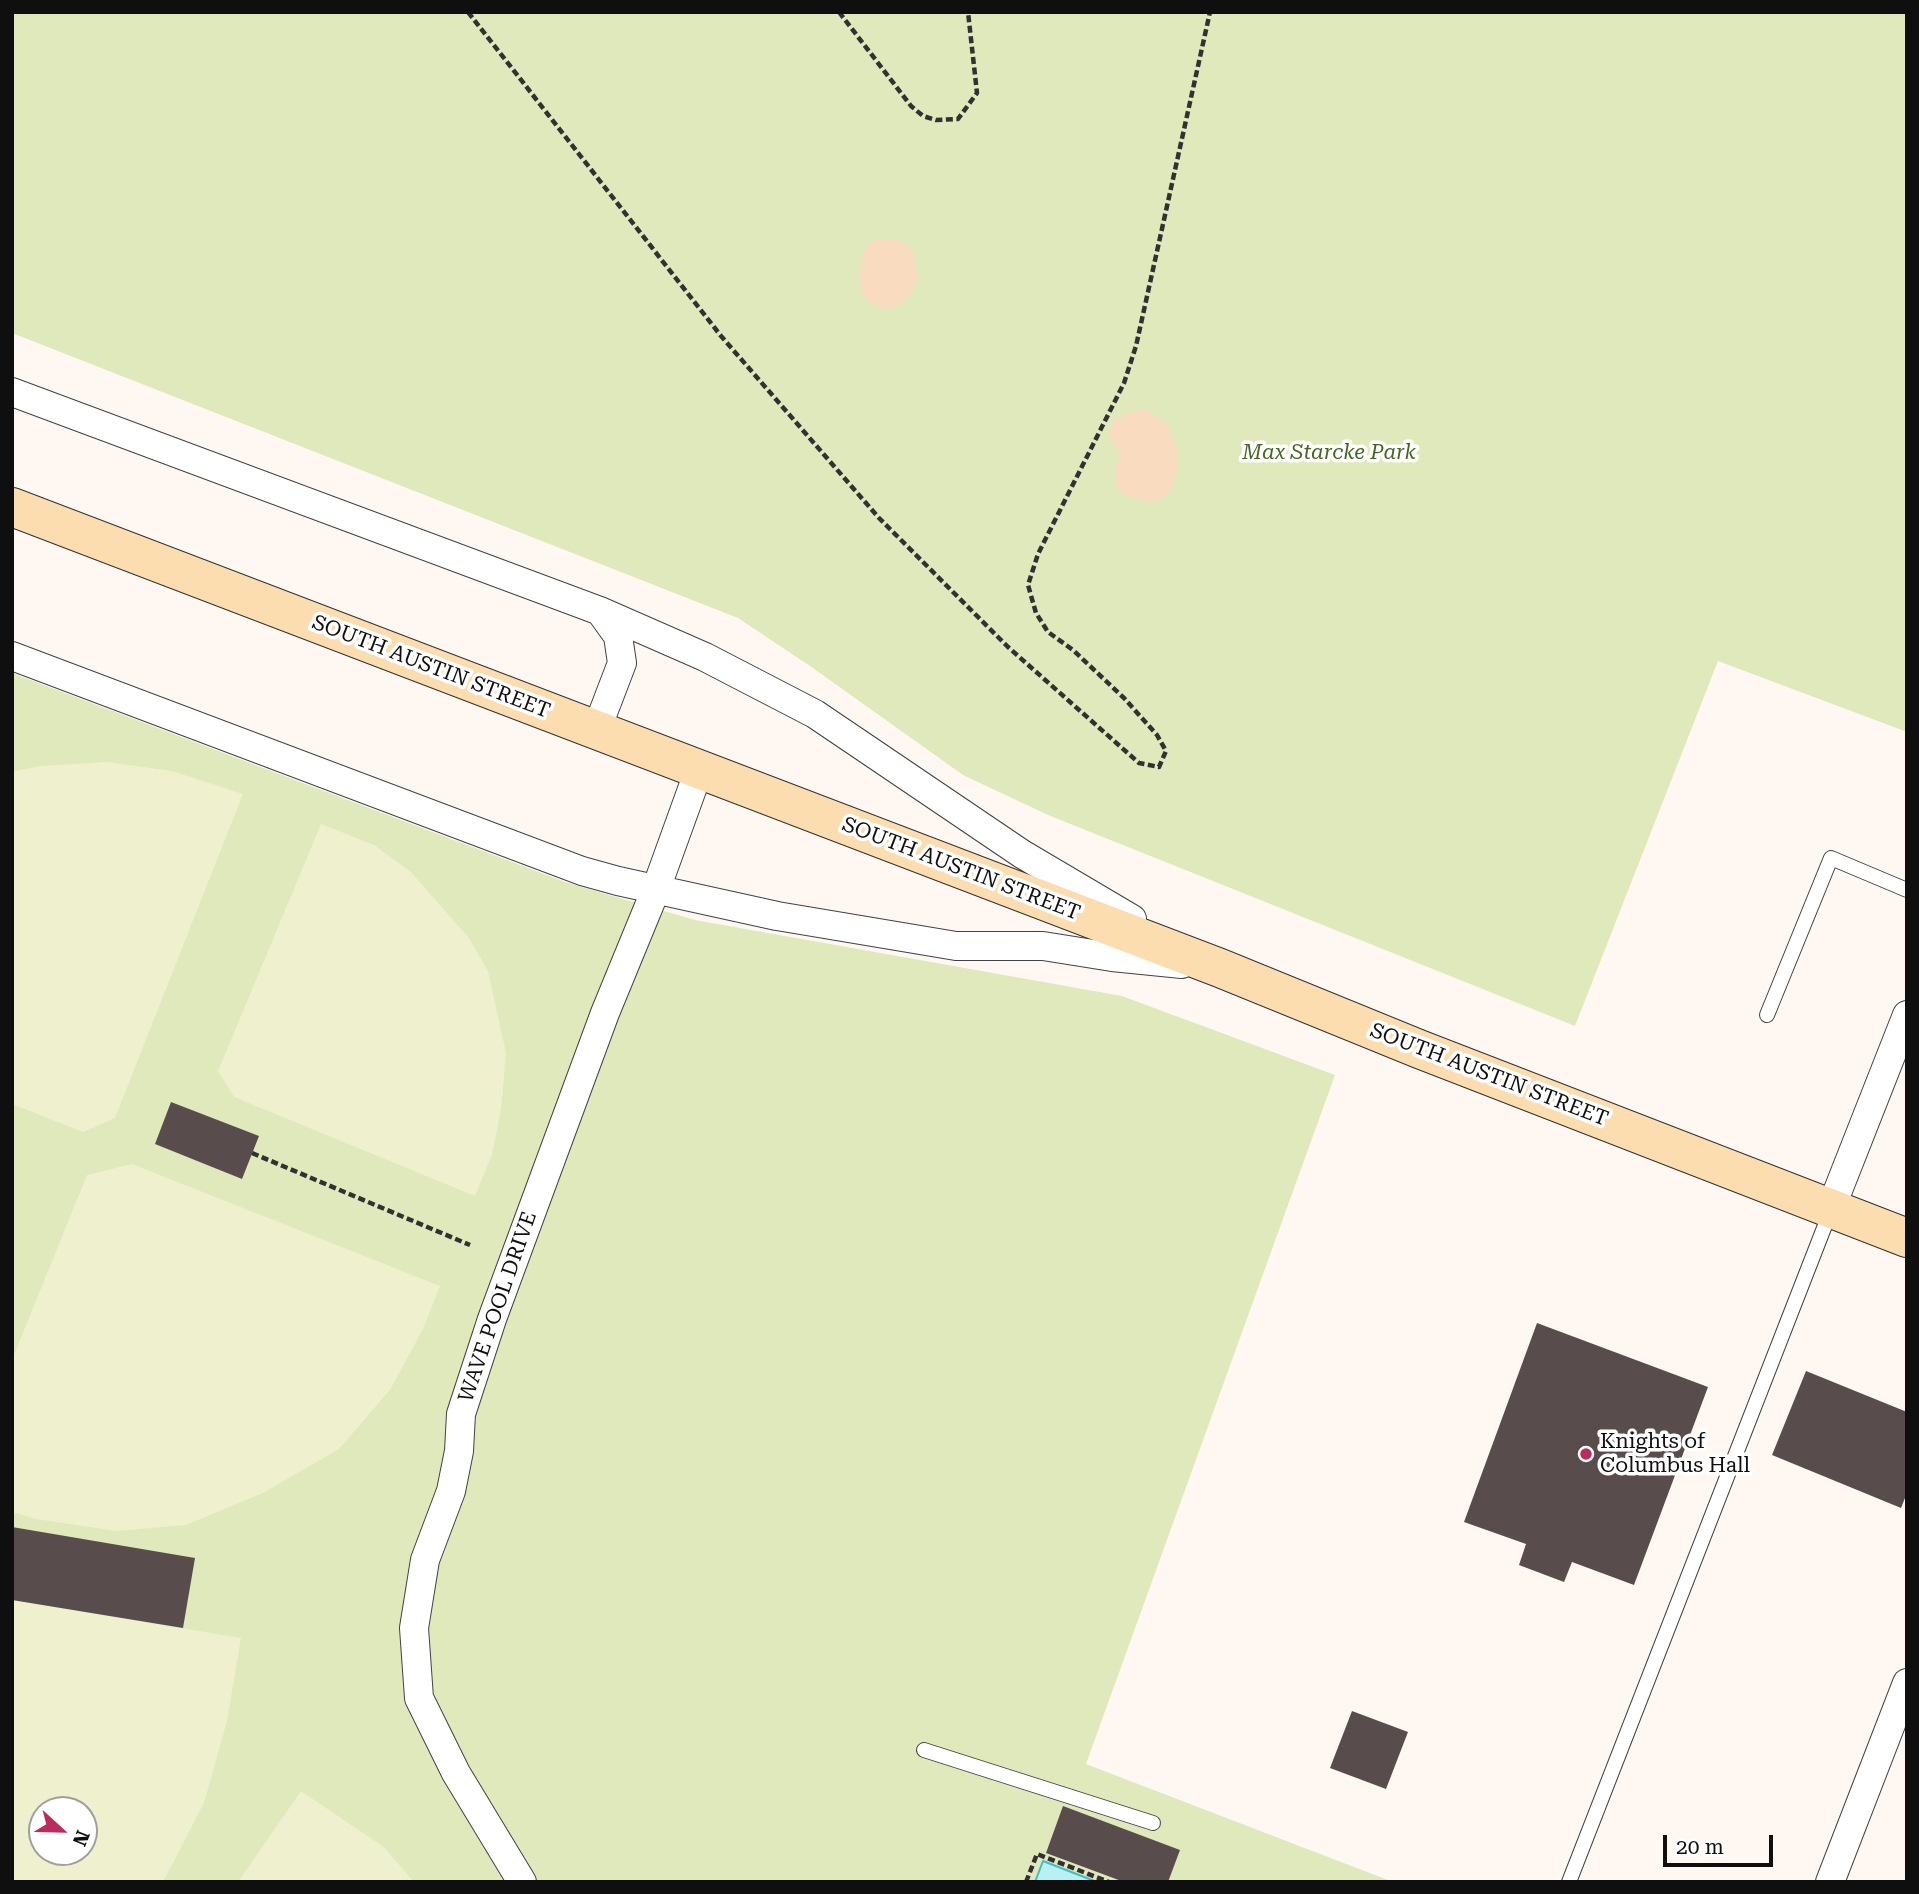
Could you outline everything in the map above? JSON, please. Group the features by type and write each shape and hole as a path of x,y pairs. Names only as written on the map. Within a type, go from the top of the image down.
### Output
{"main road":[{"name":"SOUTH AUSTIN STREET","path":"12,507 1220,968 1432,1054 1907,1238"}],"street":[{"path":"12,392 600,611 705,657 815,714 1022,854 1083,892 1220,968"},
{"path":"596,731 622,663 618,636 600,611"},
{"path":"12,656 582,871 777,916 956,946 1042,946 1112,957 1220,968"},
{"name":"WAVE POOL DRIVE","path":"522,1882 456,1773 419,1698 414,1628 425,1560 451,1491 459,1451 461,1414 492,1319 605,1013 656,889 699,770"},
{"path":"1831,1208 1907,1015"},
{"path":"1830,1882 1907,1683"}],"lane":[{"path":"1767,1015 1830,858 1907,890"},
{"path":"1569,1882 1831,1208"},
{"path":"924,1750 1153,1824"}],"path":[{"path":"468,12 721,336 879,518 1008,647 1139,763 1159,767 1166,751 1157,735 1124,698 1073,650 1048,632 1036,613 1028,585 1038,554 1124,383 1136,346 1210,12"},
{"path":"839,12 911,106 923,116 936,120 958,119 977,93 968,12"},
{"path":"252,1153 470,1245"},
{"path":"1026,1882 1037,1854 1109,1882"}],"green space":[{"name":"Max Starcke Park","path":"12,12 1907,12 1907,732 1718,661 1575,1026 1048,815 963,775 738,618 12,333"},
{"path":"12,673 565,882 695,920 1122,996 1335,1075 1086,1764 1388,1880 12,1882"},
{"path":"107,762 172,771 243,794 115,1118 83,1132 12,1104 12,772 40,766"},
{"path":"321,824 374,845 411,872 469,938 488,971 506,1053 501,1109 492,1155 475,1196 234,1097 218,1071"},
{"path":"132,1164 440,1286 423,1329 390,1390 339,1449 263,1493 186,1525 117,1531 36,1519 12,1512 12,1360 87,1175"},
{"path":"12,1600 241,1638 227,1721 204,1803 163,1882 12,1882"},
{"path":"301,1791 384,1847 414,1882 238,1882"}],"sand":[{"path":"875,239 897,239 913,250 918,278 911,294 900,305 885,309 872,304 862,293 859,274 865,250"},
{"path":"1146,410 1167,423 1178,451 1173,486 1159,501 1145,501 1122,494 1116,482 1116,467 1121,455 1109,435 1111,427 1119,417"}],"water":[{"path":"1043,1861 1097,1882 1035,1882"}],"building":[{"path":"171,1102 259,1136 242,1179 155,1144"},
{"name":"Knights of Columbus Hall","path":"1537,1323 1708,1387 1634,1585 1572,1562 1564,1582 1519,1565 1526,1544 1464,1522"},
{"path":"1806,1371 1907,1412 1907,1493 1901,1508 1772,1455"},
{"path":"12,1527 195,1558 183,1628 12,1600"},
{"path":"1352,1711 1408,1732 1386,1789 1330,1768"},
{"path":"1063,1806 1180,1850 1168,1882 1124,1882 1046,1853"}],"place":[{"name":"Knights of Columbus Hall","path":"1586,1454"}]}
